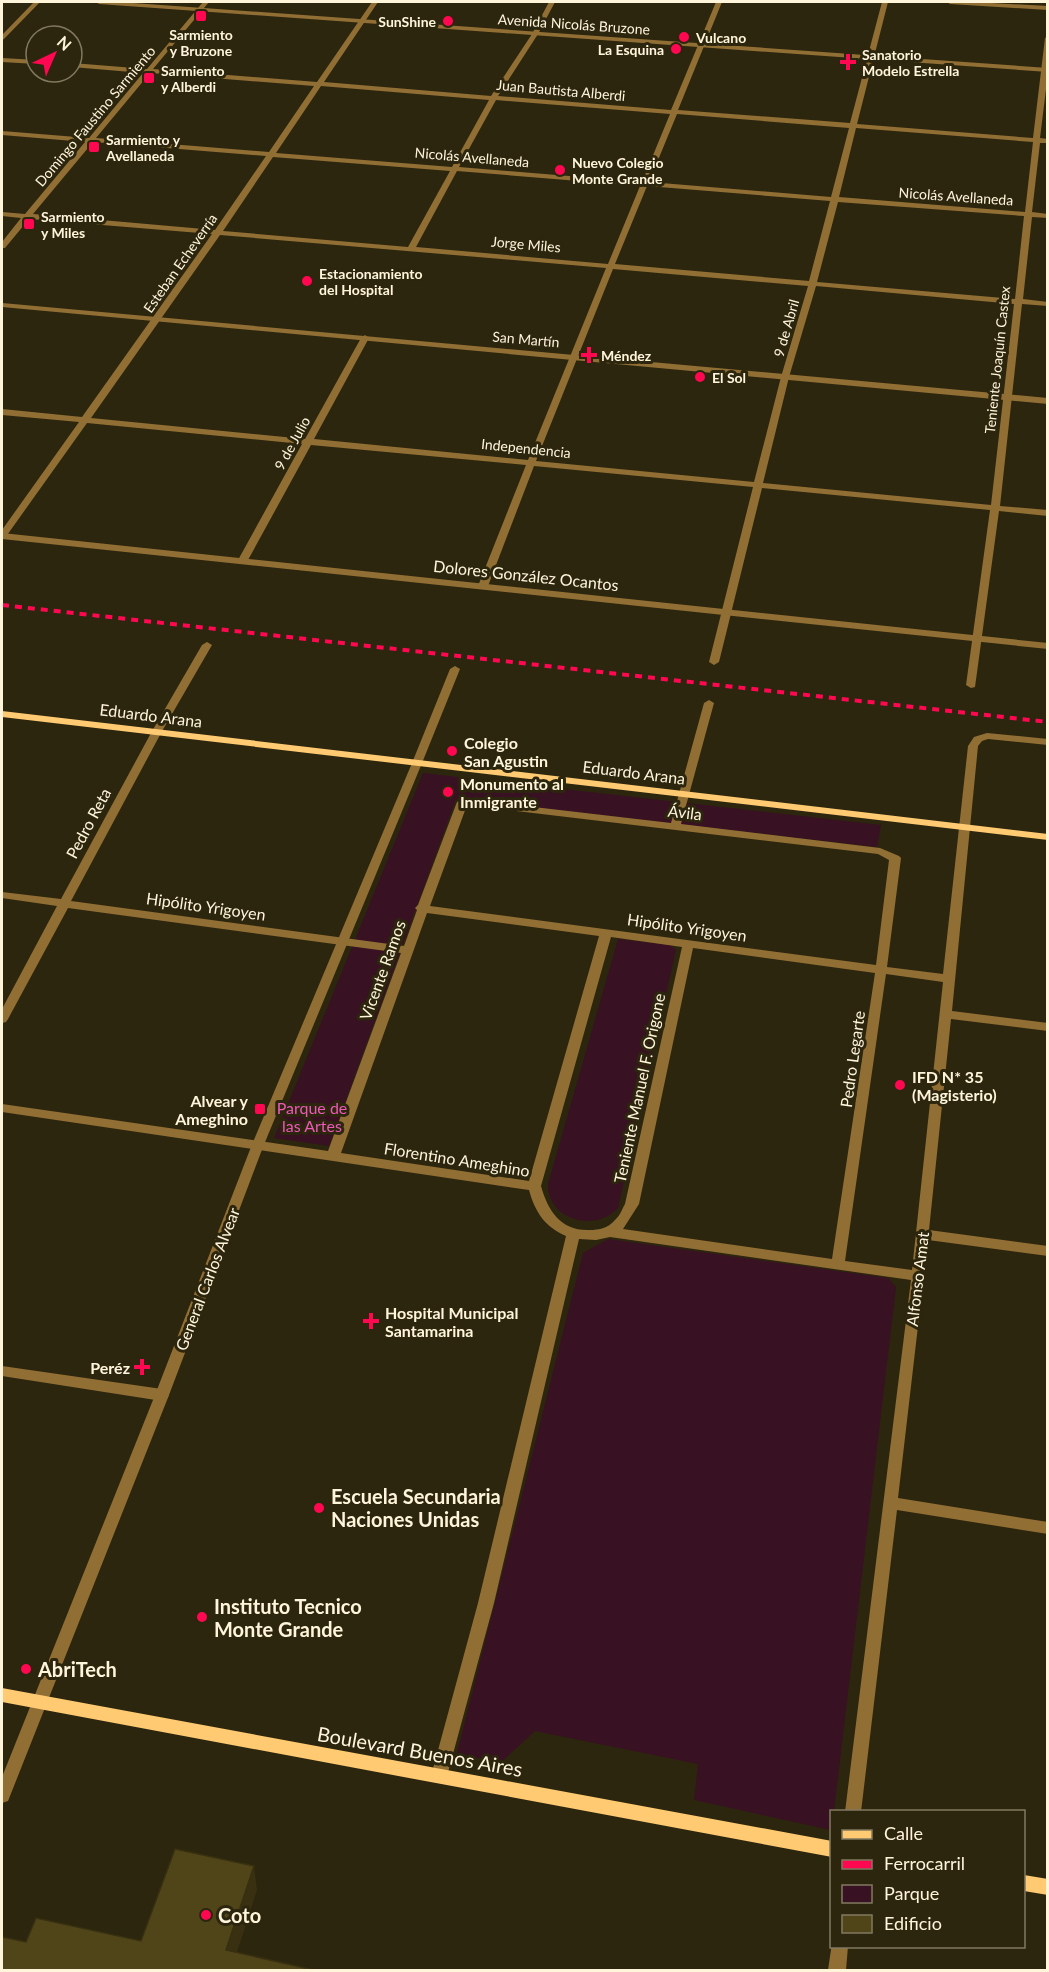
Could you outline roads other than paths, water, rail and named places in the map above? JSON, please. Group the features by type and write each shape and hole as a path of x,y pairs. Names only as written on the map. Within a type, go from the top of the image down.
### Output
{"main road":[{"name":"Eduardo Arana","path":"2,714 1047,837"},
{"name":"Boulevard Buenos Aires","path":"2,1695 830,1850"},
{"path":"1025,1883 1047,1887"}],"street":[{"path":"2,38 37,2"},
{"name":"Avenida Nicolás Bruzone","path":"99,2 1046,70"},
{"name":"Domingo Faustino Sarmiento","path":"2,246 206,2"},
{"name":"Esteban Echeverría","path":"2,536 158,318 375,2"},
{"path":"412,248 494,97 535,34 552,2"},
{"path":"483,586 610,265 676,112 719,2"},
{"name":"9 de Abril","path":"714,662 760,485 785,377 813,283 885,2"},
{"path":"950,2 1047,8"},
{"name":"Teniente Joaquín Castex","path":"971,685 1007,398 1035,140 1046,70 1047,38"},
{"path":"2,60 24,61"},
{"name":"Juan Bautista Alberdi","path":"84,66 1047,141"},
{"name":"Nicolás Avellaneda","path":"2,133 1047,216"},
{"name":"Jorge Miles","path":"2,214 1047,304"},
{"name":"San Martín","path":"2,305 1047,401"},
{"name":"9 de Julio","path":"243,560 365,338"},
{"name":"Independencia","path":"2,412 1047,513"},
{"name":"Dolores González Ocantos","path":"2,536 1047,646"},
{"name":"Pedro Reta","path":"2,1019 156,733 207,645"},
{"name":"General Carlos Alvear","path":"2,1796 162,1395 257,1147 455,669"},
{"path":"675,827 709,703"},
{"name":"Alfonso Amat","path":"853,1810 918,1276 973,746 978,739 987,736 1047,742"},
{"name":"Ávila","path":"470,803 880,851 895,858"},
{"name":"Vicente Ramos","path":"333,1156 421,908 461,804 470,803"},
{"name":"Pedro Legarte","path":"838,1264 895,858"},
{"name":"Hipólito Yrigoyen","path":"2,895 406,950"},
{"name":"Hipólito Yrigoyen","path":"421,908 949,979"},
{"path":"534,1186 606,933"},
{"name":"Teniente Manuel F. Origone","path":"610,1232 621,1223 632,1204 688,944"},
{"path":"945,1014 1047,1027"},
{"name":"Florentino Ameghino","path":"2,1108 534,1186 543,1210 564,1231 573,1235"},
{"path":"440,1776 486,1603 573,1235 585,1237 610,1232 918,1276"},
{"path":"922,1234 1047,1251"},
{"path":"2,1371 162,1395"},
{"path":"889,1503 1047,1528"},
{"path":"837,1971 839,1948"}],"railway":[{"path":"2,605 1048,722"}],"place":[{"name":"Sarmiento y Bruzone","path":"201,16"},
{"name":"SunShine","path":"448,21"},
{"name":"Vulcano","path":"684,37"},
{"name":"La Esquina","path":"676,49"},
{"name":"Sanatorio Modelo Estrella","path":"848,62"},
{"name":"Sarmiento y Alberdi","path":"149,78"},
{"name":"Sarmiento y Avellaneda","path":"94,147"},
{"name":"Nuevo Colegio Monte Grande","path":"560,170"},
{"name":"Sarmiento y Miles","path":"29,224"},
{"name":"Estacionamiento del Hospital","path":"307,281"},
{"name":"Méndez","path":"589,355"},
{"name":"El Sol","path":"700,377"},
{"name":"Colegio San Agustin","path":"452,751"},
{"name":"Monumento al Inmigrante","path":"448,792"},
{"name":"IFD N* 35 (Magisterio)","path":"900,1085"},
{"name":"Alvear y Ameghino","path":"260,1109"},
{"name":"Hospital Municipal Santamarina","path":"371,1321"},
{"name":"Peréz","path":"142,1367"},
{"name":"Escuela Secundaria Naciones Unidas","path":"319,1508"},
{"name":"Instituto Tecnico Monte Grande","path":"202,1617"},
{"name":"AbriTech","path":"26,1669"},
{"name":"Coto","path":"206,1915"}],"park label":[{"name":"Parque de las Artes","path":"312,1116"}]}
